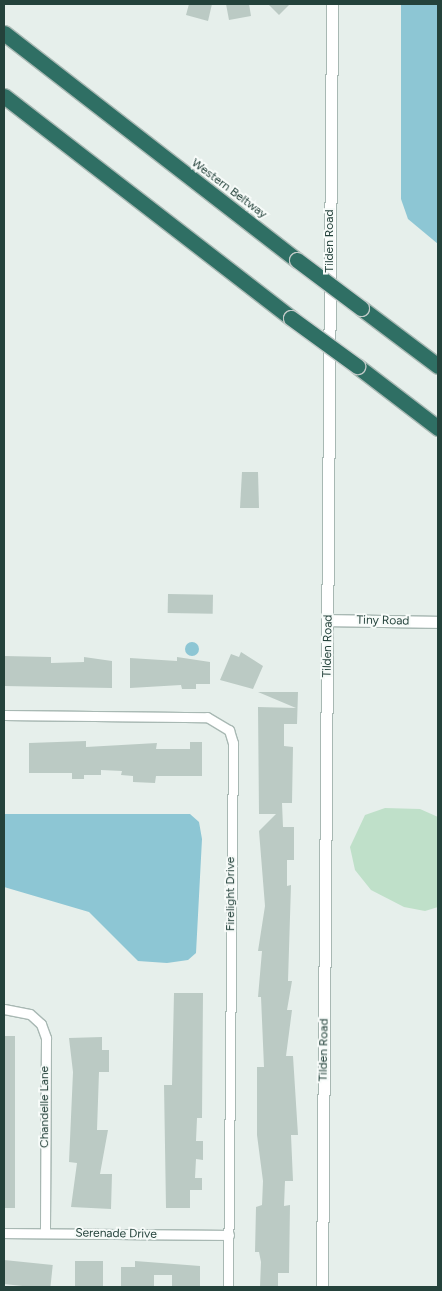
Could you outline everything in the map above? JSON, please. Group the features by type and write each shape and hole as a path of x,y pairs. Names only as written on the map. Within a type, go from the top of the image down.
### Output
{"highway":[{"name":"Western Beltway","path":"4,33 297,260 438,366"},
{"path":"4,96 291,318 438,428"}],"street":[{"name":"Tilden Road","path":"322,1287 332,4"},
{"name":"Tiny Road","path":"328,620 438,622"},
{"name":"Firelight Drive","path":"4,715 207,717 229,730 233,743 228,1287"},
{"name":"Chandelle Lane","path":"4,1009 30,1014 41,1024 46,1038 45,1233"},
{"name":"Serenade Drive","path":"4,1233 228,1235"}],"green space":[{"path":"385,808 420,809 438,817 438,907 425,911 404,907 371,890 355,870 350,847 365,815"}],"water":[{"path":"401,4 438,4 438,244 408,219 401,199"},
{"path":"189,642 195,642 199,649 195,656 189,656 185,652 185,646"},
{"path":"4,814 190,814 199,822 202,839 196,953 188,960 167,963 138,961 89,912 4,887"}],"building":[{"path":"189,4 212,4 208,21 186,15"},
{"path":"226,4 249,4 251,16 229,20"},
{"path":"268,4 290,4 279,15"},
{"path":"242,472 258,472 259,508 240,508"},
{"path":"168,594 213,595 213,614 168,613"},
{"path":"241,652 263,666 253,689 220,680 231,654 239,657"},
{"path":"4,656 51,657 51,663 84,662 84,657 112,661 112,688 4,686"},
{"path":"177,657 210,662 210,684 196,684 196,689 182,689 181,685 130,688 130,658 177,661"},
{"path":"258,692 298,692 297,724 284,724 284,746 293,747 292,803 282,803 283,827 294,827 294,860 287,860 287,886 291,885 288,981 292,981 287,1010 292,1010 286,1056 293,1056 298,1135 291,1135 293,1181 285,1181 284,1206 290,1205 289,1273 278,1273 278,1287 260,1287 261,1262 259,1252 255,1252 256,1207 262,1205 263,1181 257,1135 257,1067 264,1067 261,997 258,997 262,951 258,951 265,906 259,831 276,814 259,814 258,707 296,708"},
{"path":"86,741 86,747 157,743 156,749 190,749 190,742 202,742 202,776 156,776 155,783 133,782 133,776 121,775 122,771 101,770 101,775 84,775 84,779 72,779 72,773 29,773 29,743"},
{"path":"174,993 203,993 202,1118 197,1118 196,1141 203,1141 203,1160 196,1159 195,1178 202,1178 202,1190 190,1190 190,1208 166,1208 164,1085 172,1085"},
{"path":"4,1036 15,1036 15,1208 4,1208"},
{"path":"102,1037 102,1050 109,1050 109,1072 99,1072 97,1130 108,1130 100,1174 112,1174 111,1209 71,1207 77,1163 69,1162 73,1072 69,1038"},
{"path":"4,1260 53,1265 50,1287 4,1284"},
{"path":"75,1261 103,1261 103,1287 75,1287"},
{"path":"135,1261 200,1266 200,1287 172,1287 172,1275 154,1275 154,1287 121,1287 121,1267 135,1267"}]}
